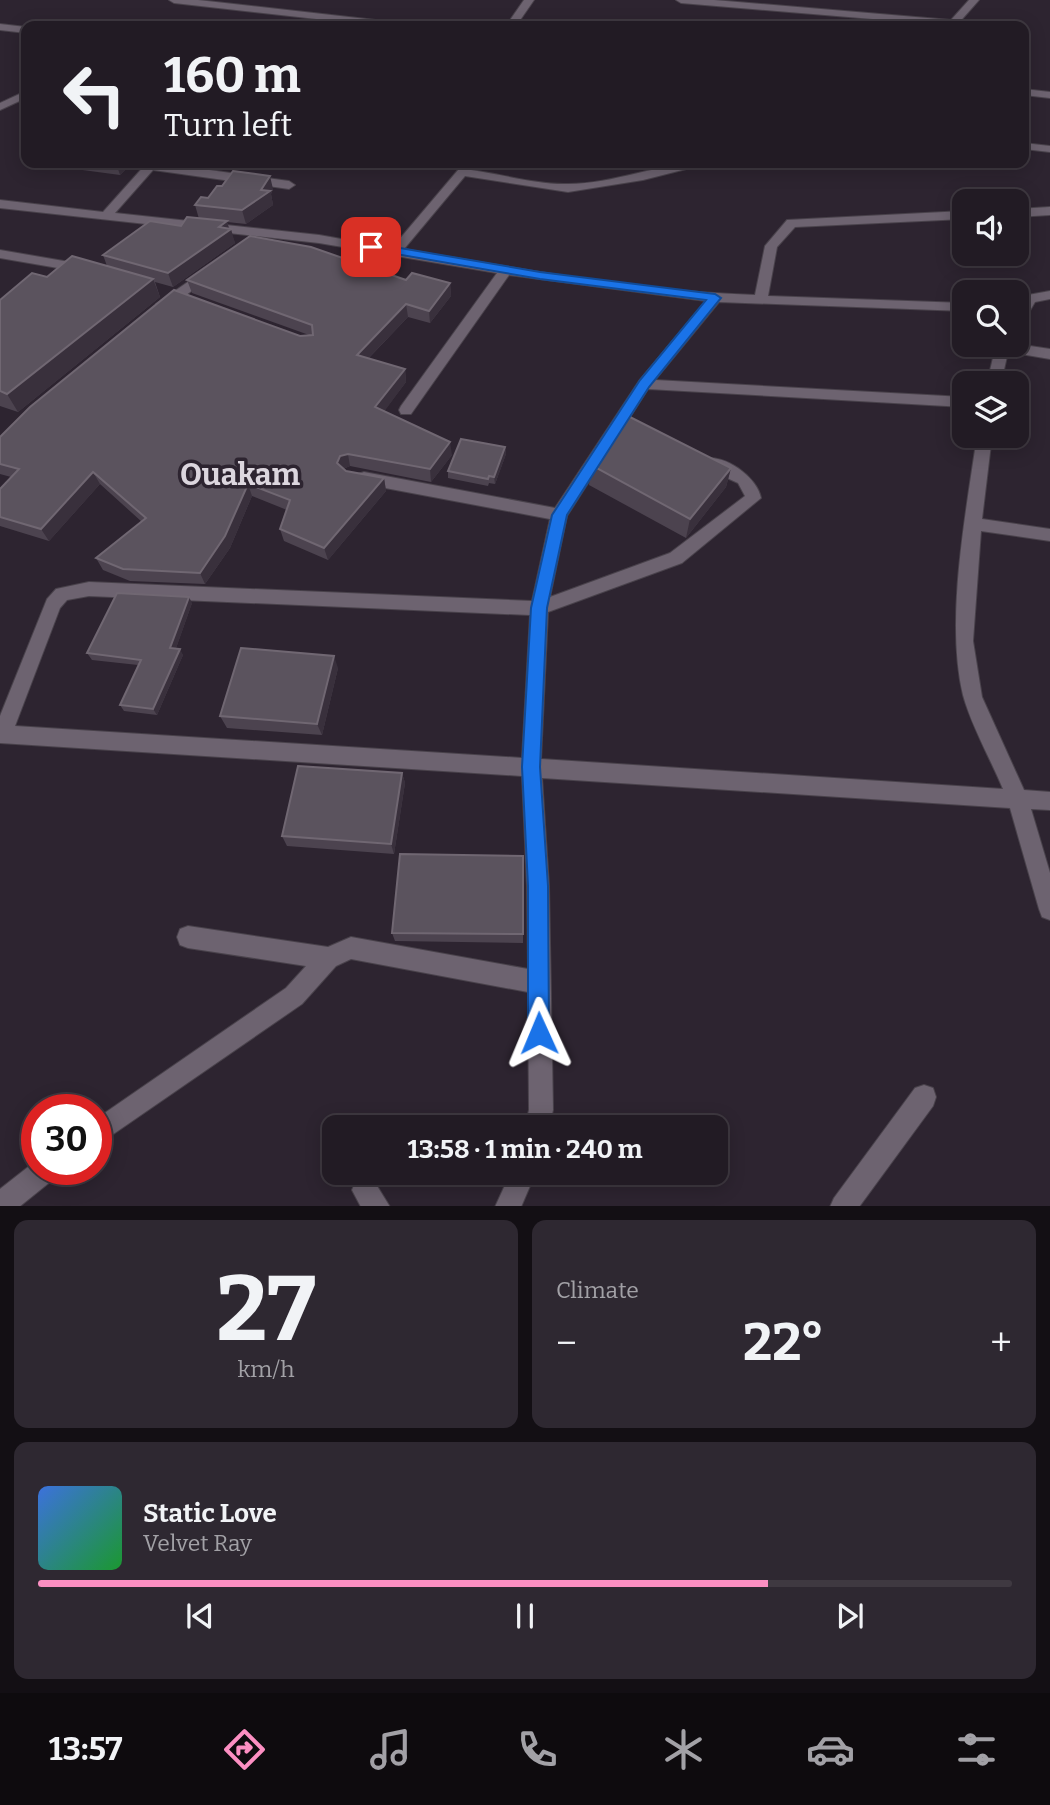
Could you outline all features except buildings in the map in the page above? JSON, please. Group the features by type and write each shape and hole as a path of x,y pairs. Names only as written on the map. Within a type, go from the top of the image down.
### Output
{"street":[{"path":"174,0 358,21"},
{"path":"514,21 529,0"},
{"path":"681,0 797,5 921,21"},
{"path":"956,21 974,0"},
{"path":"0,27 21,29"},
{"path":"1029,93 1050,95"},
{"path":"0,107 21,96"},
{"path":"1029,148 1050,149"},
{"path":"105,217 148,168"},
{"path":"172,168 289,185"},
{"path":"397,250 466,168"},
{"path":"472,168 568,188 643,177 678,168"},
{"path":"0,204 397,250 506,270 715,298 952,307"},
{"path":"1029,212 1050,211"},
{"path":"761,300 771,247 791,223 952,216"},
{"path":"241,248 262,233"},
{"path":"0,254 53,261 101,272"},
{"path":"145,320 219,263"},
{"path":"406,410 506,270"},
{"path":"1029,299 1050,295"},
{"path":"540,1115 538,886 531,767 539,608 559,515 624,425 644,384 715,298"},
{"path":"1029,350 1050,354"},
{"path":"644,384 952,401"},
{"path":"983,448 973,524 964,641 973,697 1018,800 1050,909"},
{"path":"688,454 747,480 753,488 753,498 676,558 539,608 89,589 62,594 53,604 1,734 1050,801"},
{"path":"350,475 559,515"},
{"path":"973,524 1050,535"},
{"path":"188,937 328,958"},
{"path":"112,1123 294,996 328,958 351,948 538,982"},
{"path":"843,1206 924,1097"},
{"path":"0,1205 26,1185"},
{"path":"508,1206 518,1185"}],"district":[{"name":"Ouakam","path":"240,475"}],"route":[{"path":"371,247 540,276 715,298 644,384 559,515 539,608 531,767 538,886 539,1033"}]}
